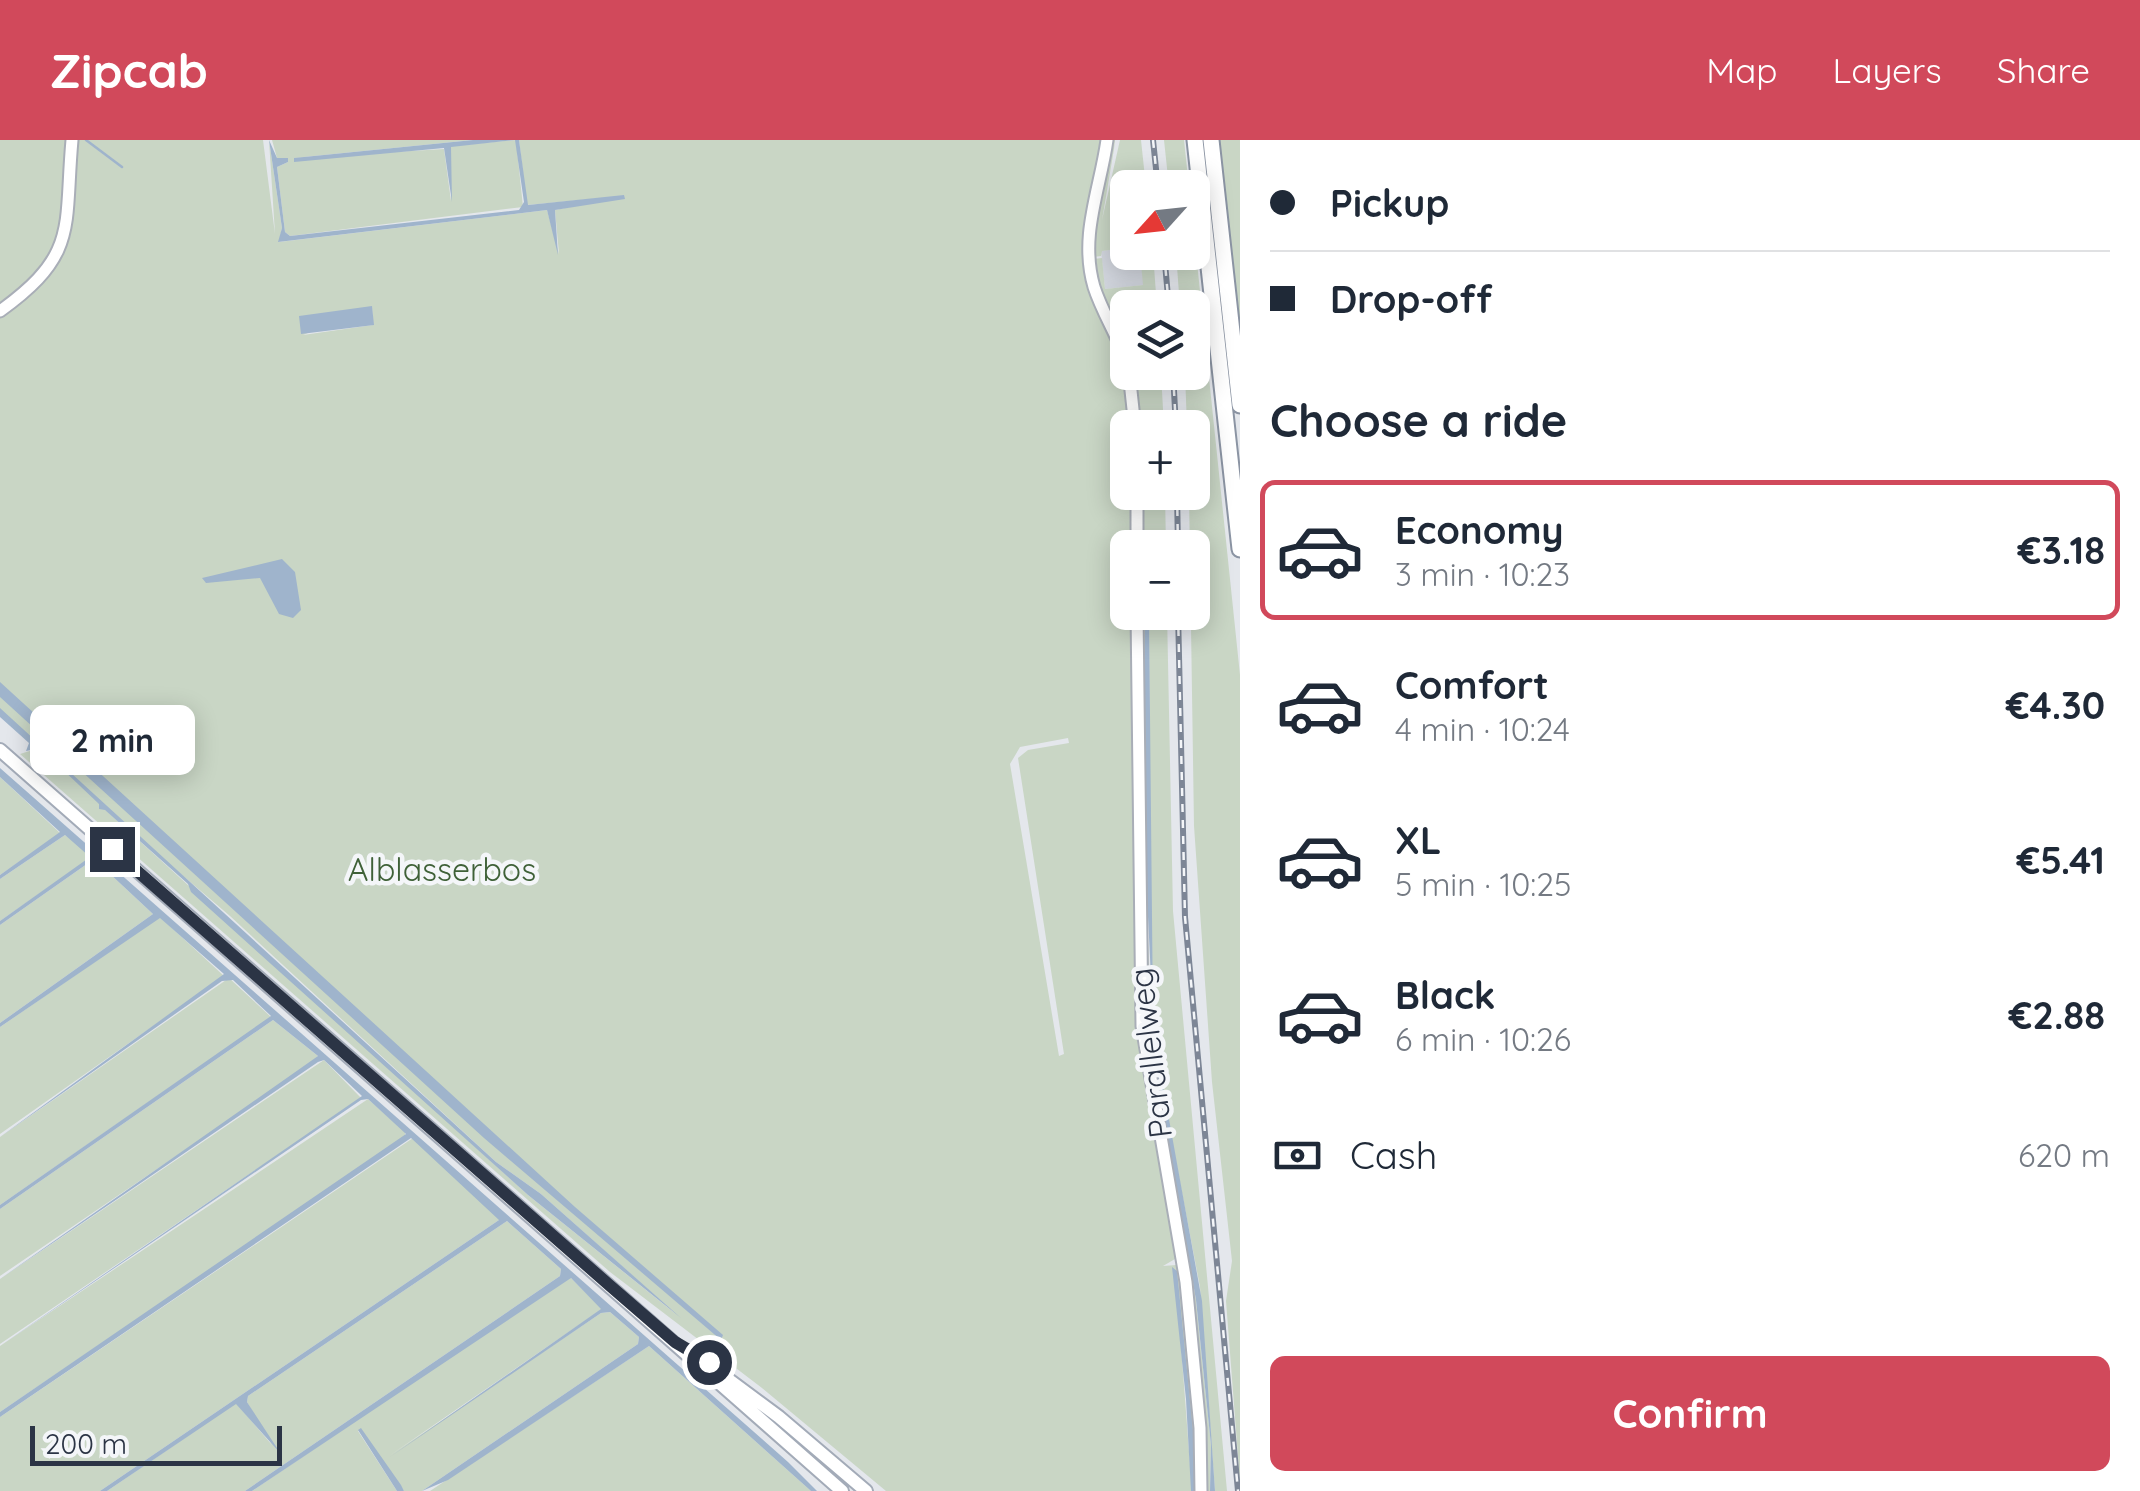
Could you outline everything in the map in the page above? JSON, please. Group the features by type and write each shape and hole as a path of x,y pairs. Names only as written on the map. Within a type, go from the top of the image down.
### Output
{"highway":[{"path":"1195,140 1240,549"},
{"path":"1211,140 1240,405"}],"main road":[{"path":"0,750 842,1491"},
{"path":"675,1342 747,1392 866,1491"}],"street":[{"path":"0,311 42,279 64,240 69,216 72,140"},
{"path":"1107,140 1090,217 1089,262 1110,328"},
{"name":"Parallelweg","path":"1137,630 1136,840 1143,1038 1186,1282 1201,1438 1201,1491"}],"shaded area":[{"path":"1110,250 1110,270 1142,270 1144,285 1105,289 1101,251"}],"green space":[{"name":"Alblasserbos","path":"0,140 263,140 275,234 269,140 282,228 279,242 547,210 559,254 555,210 624,196 527,205 519,140 1103,140 1084,240 1110,324 1110,390 1127,390 1129,410 1110,410 1110,510 1133,510 1134,530 1110,530 1110,630 1133,630 1139,1040 1176,1250 1175,1259 1163,1266 1176,1265 1181,1278 1197,1432 1198,1491 1175,1267 1192,1491 886,1491 762,1388 610,1272 20,754 39,748 0,715","holes":["372,307 373,325 303,335","1068,738 1069,743 1028,750 1018,758 1064,1054 1059,1056 1010,764 1020,747","99,804 230,916 496,1162 541,1194 677,1315 528,1195"]},
{"path":"272,140 473,140 294,158 444,149 451,201 451,146 516,140 523,207 290,236 285,232 277,167 288,162 287,158 277,158"},
{"path":"1110,140 1115,140 1102,220 1110,184 1110,250 1093,257 1091,239"},
{"path":"1120,140 1141,140 1144,170 1113,170"},
{"path":"1164,140 1184,140 1187,170 1167,170"},
{"path":"1218,140 1240,140 1240,342"},
{"path":"1102,258 1105,289 1143,285 1142,270 1154,270 1156,290 1110,290 1110,316 1099,291 1093,259"},
{"path":"1177,270 1198,270 1200,290 1179,290"},
{"path":"1210,387 1240,675 1240,1482 1226,1301 1232,1261 1212,1082 1194,826 1191,630 1210,630 1210,530 1190,530 1189,510 1210,510 1210,410 1186,410 1186,390"},
{"path":"1135,390 1162,390 1163,410 1137,410"},
{"path":"1141,510 1165,510 1166,530 1142,530"},
{"path":"1140,630 1145,630 1145,856 1151,1018 1149,630 1167,630 1173,911 1227,1491 1215,1491 1200,1287 1151,1030 1196,1300 1211,1445 1210,1491 1205,1491 1204,1430 1187,1267 1146,1034 1151,1026 1146,1021"},
{"path":"0,777 60,833 0,875"},
{"path":"65,835 87,851 89,859 0,921 0,879"},
{"path":"94,859 153,914 0,1023 0,925"},
{"path":"160,917 224,976 0,1134 0,1027"},
{"path":"229,978 271,1017 0,1205 0,1137"},
{"path":"273,1020 318,1056 314,1062 0,1276 0,1209"},
{"path":"324,1060 361,1098 0,1344 0,1279"},
{"path":"368,1099 405,1132 405,1137 0,1412 0,1346"},
{"path":"413,1138 501,1217 499,1220 100,1491 0,1491 0,1417"},
{"path":"507,1221 561,1269 560,1276 245,1491 107,1491 236,1403 272,1445 247,1402 248,1396"},
{"path":"571,1278 602,1309 389,1456 601,1313 610,1312 639,1337 638,1344 422,1491 404,1491 361,1429 358,1431 397,1491 252,1491"},
{"path":"649,1346 811,1491 430,1491"}],"water":[{"path":"269,140 277,158 288,158 288,162 277,167 285,232 290,236 519,210 524,202 515,140 519,140 528,205 624,195 625,199 555,210 558,255 547,210 278,242 282,228"},
{"path":"473,140 515,140 451,147 452,202 444,148 294,162 294,158"},
{"path":"372,306 374,325 301,334 299,316"},
{"path":"282,559 295,572 301,610 293,618 279,614 260,578 206,583 202,578"},
{"path":"1145,630 1149,630 1153,1018 1145,856"},
{"path":"0,682 575,1207 723,1335 721,1340 484,1138 0,697"},
{"path":"0,708 496,1162 541,1194 681,1318 528,1195 191,892 188,884 105,810 99,809 99,804 40,748 26,751 29,743 0,717"},
{"path":"0,768 817,1491 811,1491 649,1346 448,1480 422,1491 638,1344 639,1337 610,1312 601,1313 390,1457 601,1309 571,1278 252,1491 245,1491 560,1276 561,1269 507,1221 248,1396 247,1402 281,1454 236,1404 107,1491 100,1491 499,1220 411,1138 0,1417 0,1412 406,1134 368,1099 361,1100 0,1346 362,1096 324,1060 318,1062 0,1279 318,1056 273,1020 0,1209 0,1205 271,1016 233,980 222,981 0,1137 224,974 160,918 0,1027 0,1023 153,914 94,859 0,925 0,921 90,857 65,835 0,879 0,875 60,832 0,777"},
{"path":"1153,1031 1202,1301 1215,1491 1210,1491 1211,1445 1196,1300 1151,1041"},
{"path":"1172,1267 1177,1271 1194,1440 1194,1491 1191,1491"},
{"path":"361,1428 404,1491 397,1491 358,1430"}],"waterway":[{"path":"86,140 122,167"}],"railway":[{"path":"1153,140 1156,170"},
{"path":"1166,270 1167,290"},
{"path":"1174,390 1175,410"},
{"path":"1177,510 1178,530"},
{"path":"1178,630 1185,917 1238,1491"}],"route":[{"path":"112,849 675,1342 709,1362"}]}
